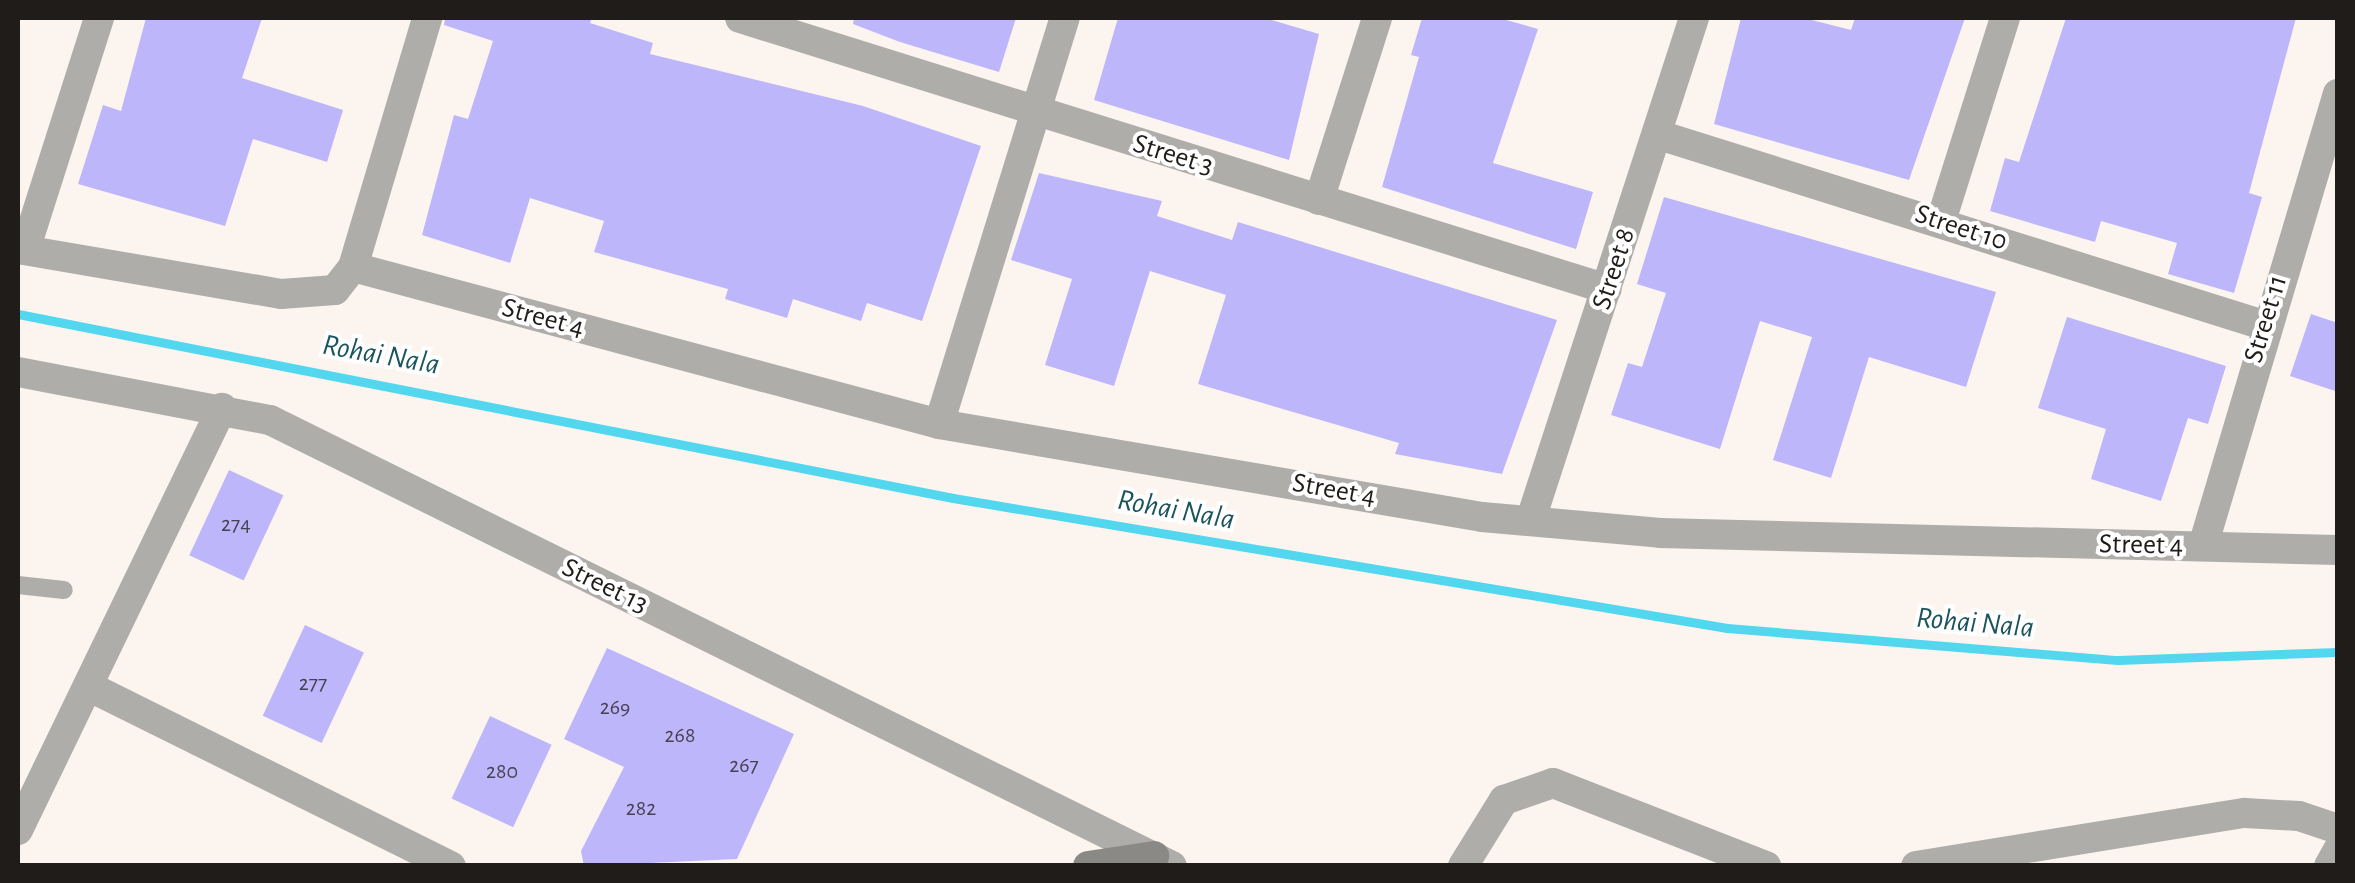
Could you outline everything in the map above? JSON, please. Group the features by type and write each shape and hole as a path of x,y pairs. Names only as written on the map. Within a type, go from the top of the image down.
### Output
{"street":[{"path":"99,18 21,250 281,294 335,290 353,267 427,18"},
{"name":"Street 3","path":"745,18 1607,289"},
{"path":"939,424 1066,18"},
{"path":"1319,200 1377,18"},
{"name":"Street 8","path":"1531,520 1694,18"},
{"path":"1941,221 2005,18"},
{"name":"Street 11","path":"2203,546 2263,325 2338,94"},
{"name":"Street 10","path":"1659,135 2263,325"},
{"name":"Street 4","path":"353,267 939,424 1531,520 1660,533 2338,550"},
{"name":"Street 13","path":"18,372 270,420 1163,861"},
{"path":"18,830 222,408"},
{"path":"88,686 451,866"},
{"path":"1463,866 1504,800 1553,784 1766,866"},
{"path":"1916,866 2245,812 2299,816 2338,829"},
{"path":"2329,866 2338,850"},
{"path":"1088,866 1163,861"}],"lane":[{"path":"18,585 64,590"}],"building":[{"path":"146,18 262,18 242,78 343,110 327,162 253,139 225,226 78,184 103,105 121,111"},
{"path":"445,18 592,18 590,23 653,43 650,54 863,106 981,146 922,321 867,303 861,321 793,299 787,318 725,299 728,289 594,252 604,221 530,198 510,263 422,235 454,115 468,119 493,41 444,25"},
{"path":"854,18 1016,18 999,72 900,42 853,24"},
{"path":"1118,18 1265,18 1319,34 1289,160 1094,100"},
{"path":"1422,18 1499,18 1538,29 1493,163 1593,192 1576,249 1382,187 1419,57 1411,55"},
{"path":"1741,18 1804,18 1851,30 1855,18 1965,18 1909,180 1714,124"},
{"path":"2066,18 2296,18 2249,193 2262,197 2234,293 2168,274 2177,243 2101,221 2095,242 1990,211 2005,158 2019,162"},
{"path":"1039,173 1162,201 1157,216 1232,240 1238,222 1557,320 1502,474 1395,454 1399,443 1198,384 1226,295 1150,271 1114,386 1045,365 1072,279 1011,260"},
{"path":"1664,197 1996,292 1966,387 1869,357 1831,478 1773,460 1812,337 1760,321 1720,449 1611,415 1628,363 1642,367 1666,293 1637,284"},
{"path":"2311,314 2338,323 2338,392 2290,376"},
{"path":"2067,317 2226,366 2208,424 2188,418 2161,501 2091,479 2106,429 2038,408"},
{"path":"229,470 283,495 244,581 189,555"},
{"path":"305,625 364,652 322,743 263,716"},
{"path":"607,648 794,734 737,859 584,866 581,851 624,767 564,739"},
{"path":"490,716 552,745 513,827 452,798"}],"waterway":[{"name":"Rohai Nala","path":"18,314 953,498 1727,628 2118,660 2338,652"}]}
